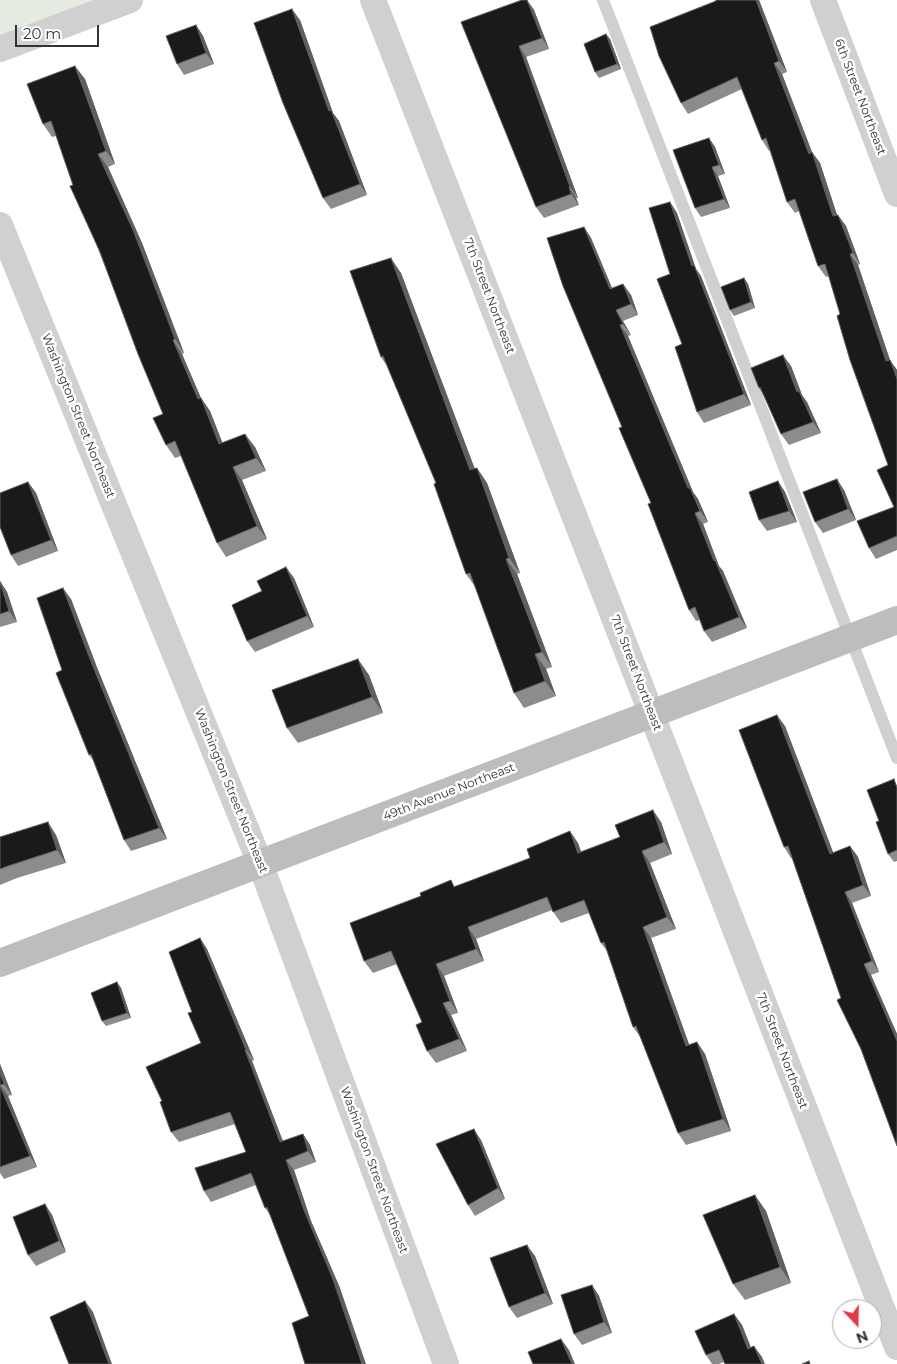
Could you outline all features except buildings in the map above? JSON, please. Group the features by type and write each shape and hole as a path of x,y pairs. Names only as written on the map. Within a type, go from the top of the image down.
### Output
{"street":[{"path":"0,50 130,0"},
{"name":"7th Street Northeast","path":"373,0 897,1348"},
{"name":"6th Street Northeast","path":"823,0 897,194"},
{"name":"Washington Street Northeast","path":"0,225 260,863 446,1364"},
{"name":"49th Avenue Northeast","path":"0,963 897,620"}],"lane":[{"path":"603,0 897,758"}],"shaded area":[{"path":"0,0 98,0 0,38"}]}
